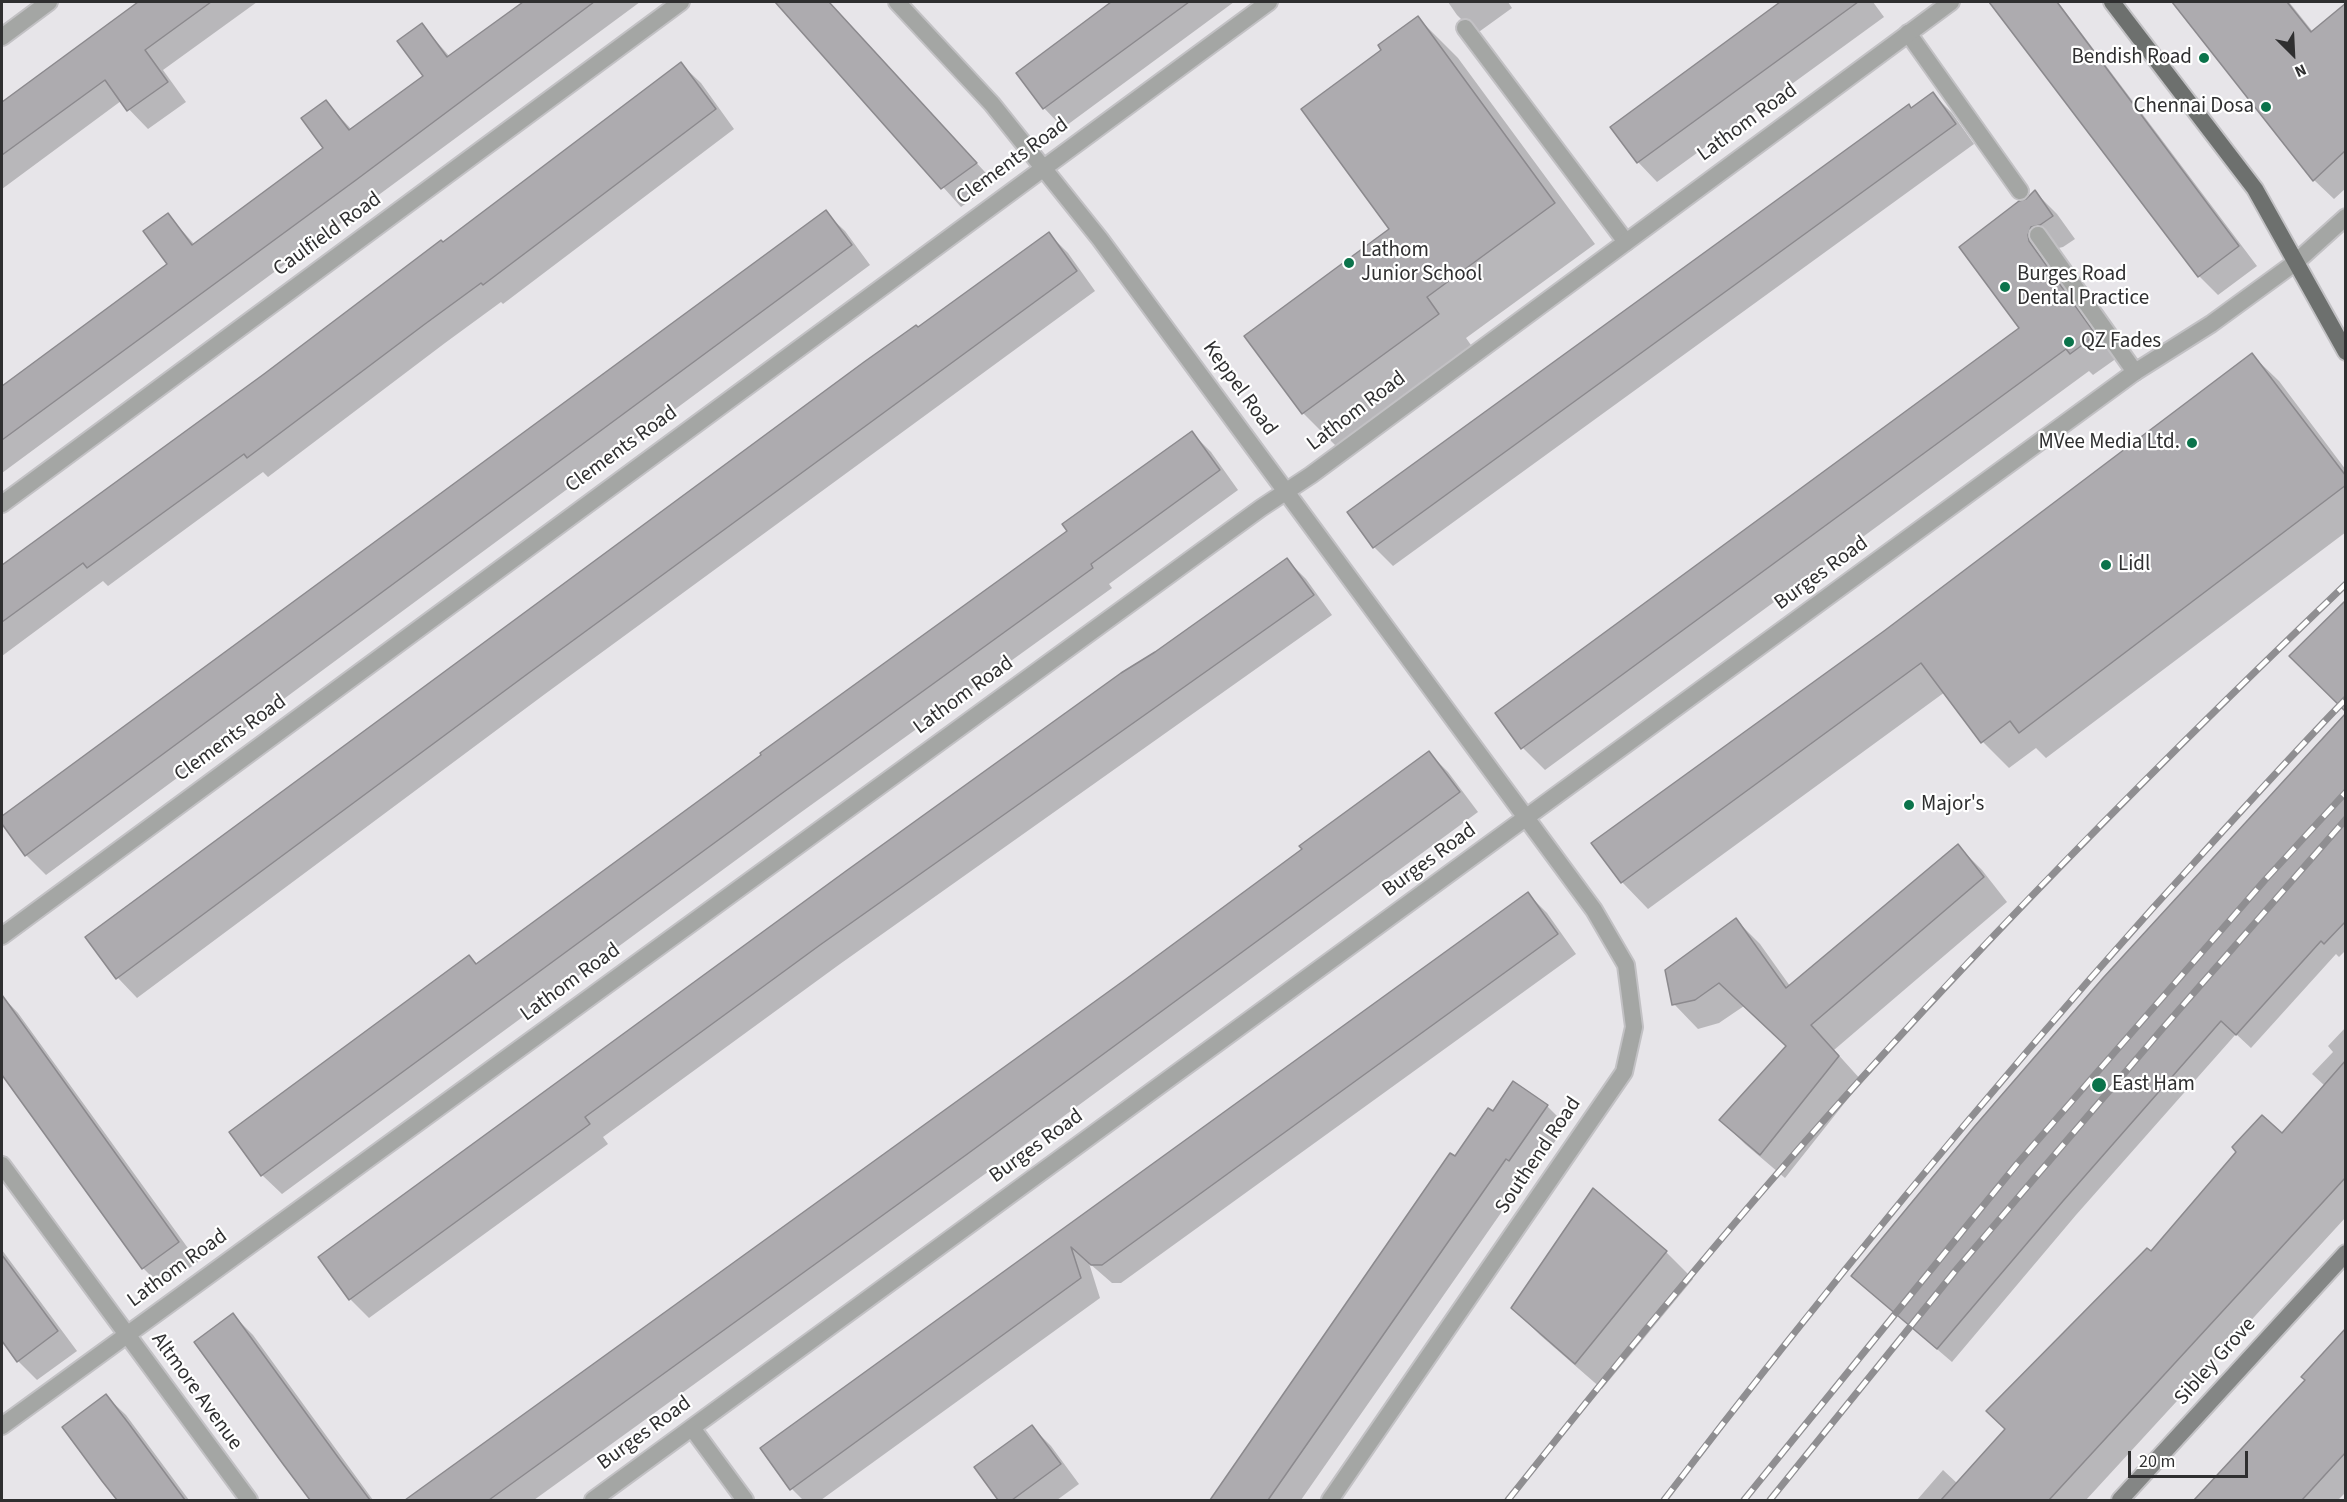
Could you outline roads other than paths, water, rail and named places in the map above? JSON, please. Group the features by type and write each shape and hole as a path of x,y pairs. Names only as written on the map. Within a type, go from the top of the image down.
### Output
{"main road":[{"path":"2112,2 2255,189 2346,352"},
{"name":"Sibley Grove","path":"2120,1500 2346,1253"}],"street":[{"path":"2,37 49,2"},
{"name":"Caulfield Road","path":"2,504 681,2"},
{"name":"Keppel Road","path":"897,2 992,104 1100,239 1527,818"},
{"name":"Clements Road","path":"2,936 1269,2"},
{"name":"Lathom Road","path":"2,1426 1311,475 1951,2"},
{"path":"1465,28 1626,242"},
{"path":"1908,33 2020,191"},
{"name":"Burges Road","path":"593,1500 2134,372 2211,324 2296,261 2346,217"},
{"path":"2038,235 2134,372"},
{"name":"Southend Road","path":"1330,1500 1624,1072 1634,1027 1626,965 1594,910 1527,818"},
{"name":"Altmore Avenue","path":"2,1165 249,1500"},
{"path":"693,1428 745,1500"}],"railway":[{"path":"1508,1500 1703,1261 1838,1104 1908,1027 2123,802 2346,584"},
{"path":"1664,1500 1841,1274 2025,1053 2152,909 2346,699"},
{"path":"1744,1500 2017,1164 2265,880 2346,792"},
{"path":"1770,1500 1956,1270 2346,819"}],"place":[{"name":"Bendish Road","path":"2204,58"},
{"name":"Chennai Dosa","path":"2266,107"},
{"name":"Lathom Junior School","path":"1349,263"},
{"name":"Burges Road Dental Practice","path":"2005,287"},
{"name":"QZ Fades","path":"2069,342"},
{"name":"MVee Media Ltd.","path":"2192,443"},
{"name":"Lidl","path":"2106,565"},
{"name":"Major's","path":"1909,805"},
{"name":"East Ham","path":"2099,1085"}]}
